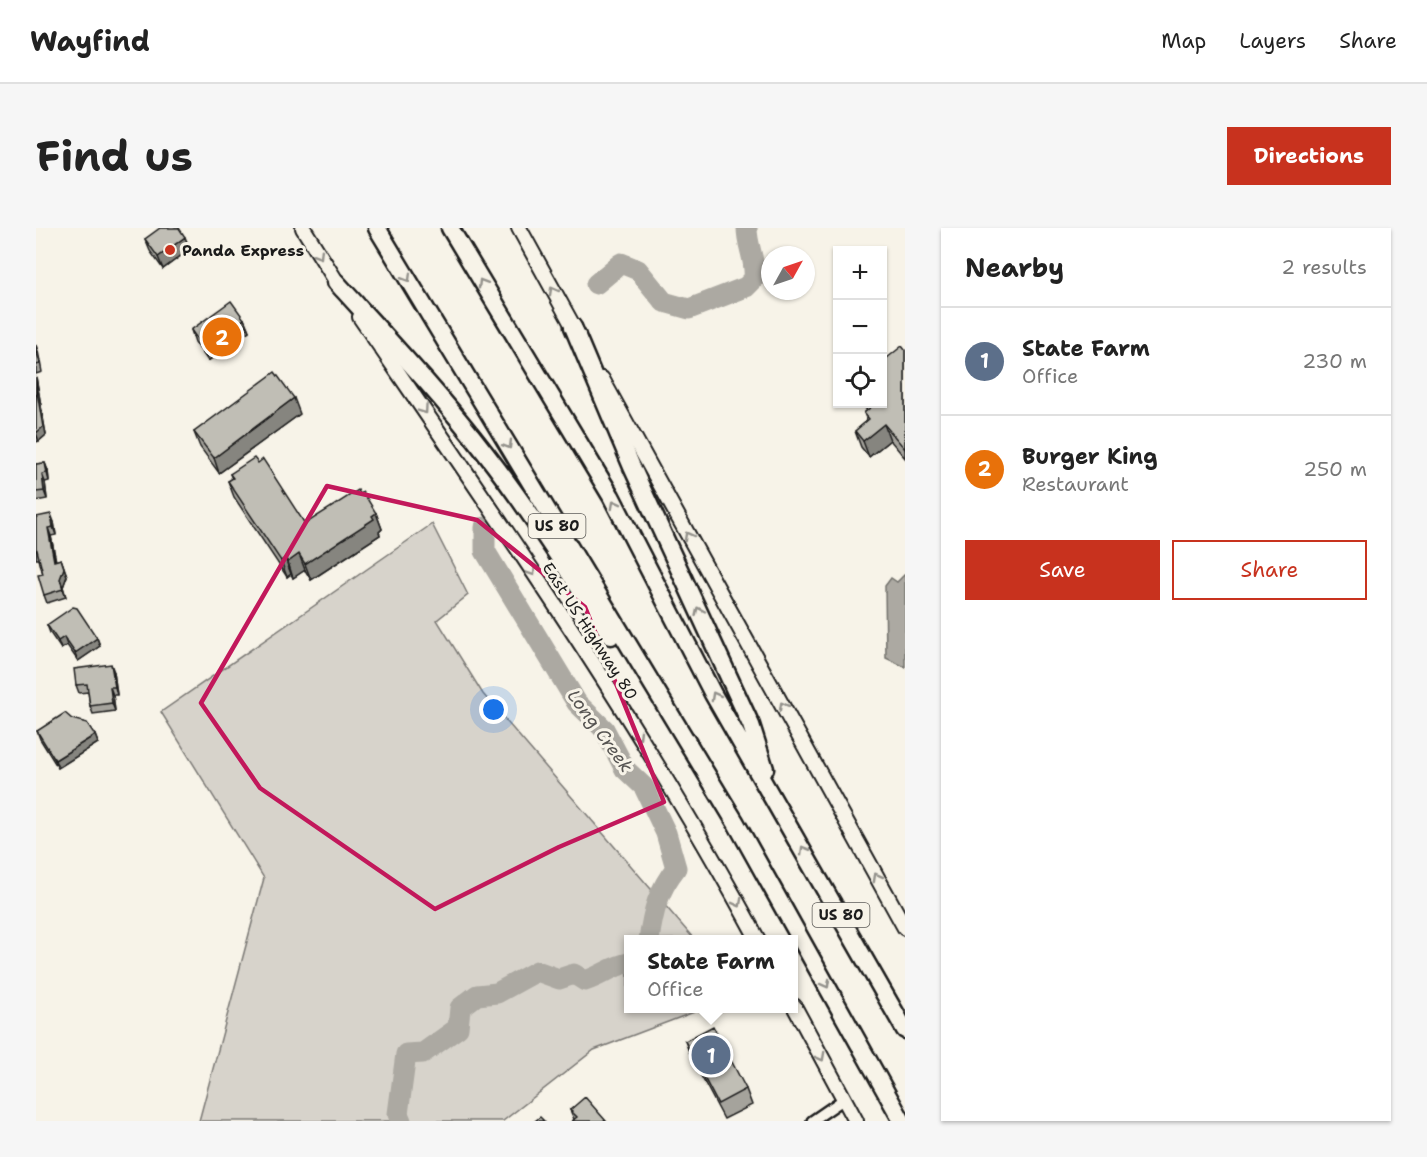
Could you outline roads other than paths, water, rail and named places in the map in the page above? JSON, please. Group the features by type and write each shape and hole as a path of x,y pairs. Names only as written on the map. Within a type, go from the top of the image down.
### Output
{"highway":[{"name":"US 80","path":"377,228 736,823 902,1121"},
{"name":"US 80","path":"450,228 611,496 714,694 905,1030"},
{"path":"336,282 440,397 487,454 537,524 736,823"},
{"path":"573,327 632,467 751,725 776,801"}],"main road":[{"name":"East US Highway 80","path":"303,228 336,282 467,471 625,713 724,877 756,935"},
{"path":"519,228 905,928"},
{"path":"798,1013 856,1121"}],"street":[{"path":"812,1121 844,1099"}],"waterway":[{"name":"Long Creek","path":"596,284 621,263 638,270 664,302 689,309 746,287 754,279 754,265 747,228"},
{"name":"Long Creek","path":"485,527 485,551 577,703 604,729 625,769 644,787 666,833 676,868 657,902 650,935"},
{"name":"Long Creek","path":"401,1121 398,1114 406,1054 423,1053 458,1028 460,1008 477,995 497,993 537,971 559,979 574,974 585,981 624,964"}],"place":[{"name":"Panda Express","path":"170,250"},
{"name":"Burger King","path":"222,337"},
{"name":"State Farm","path":"711,1055"}]}
